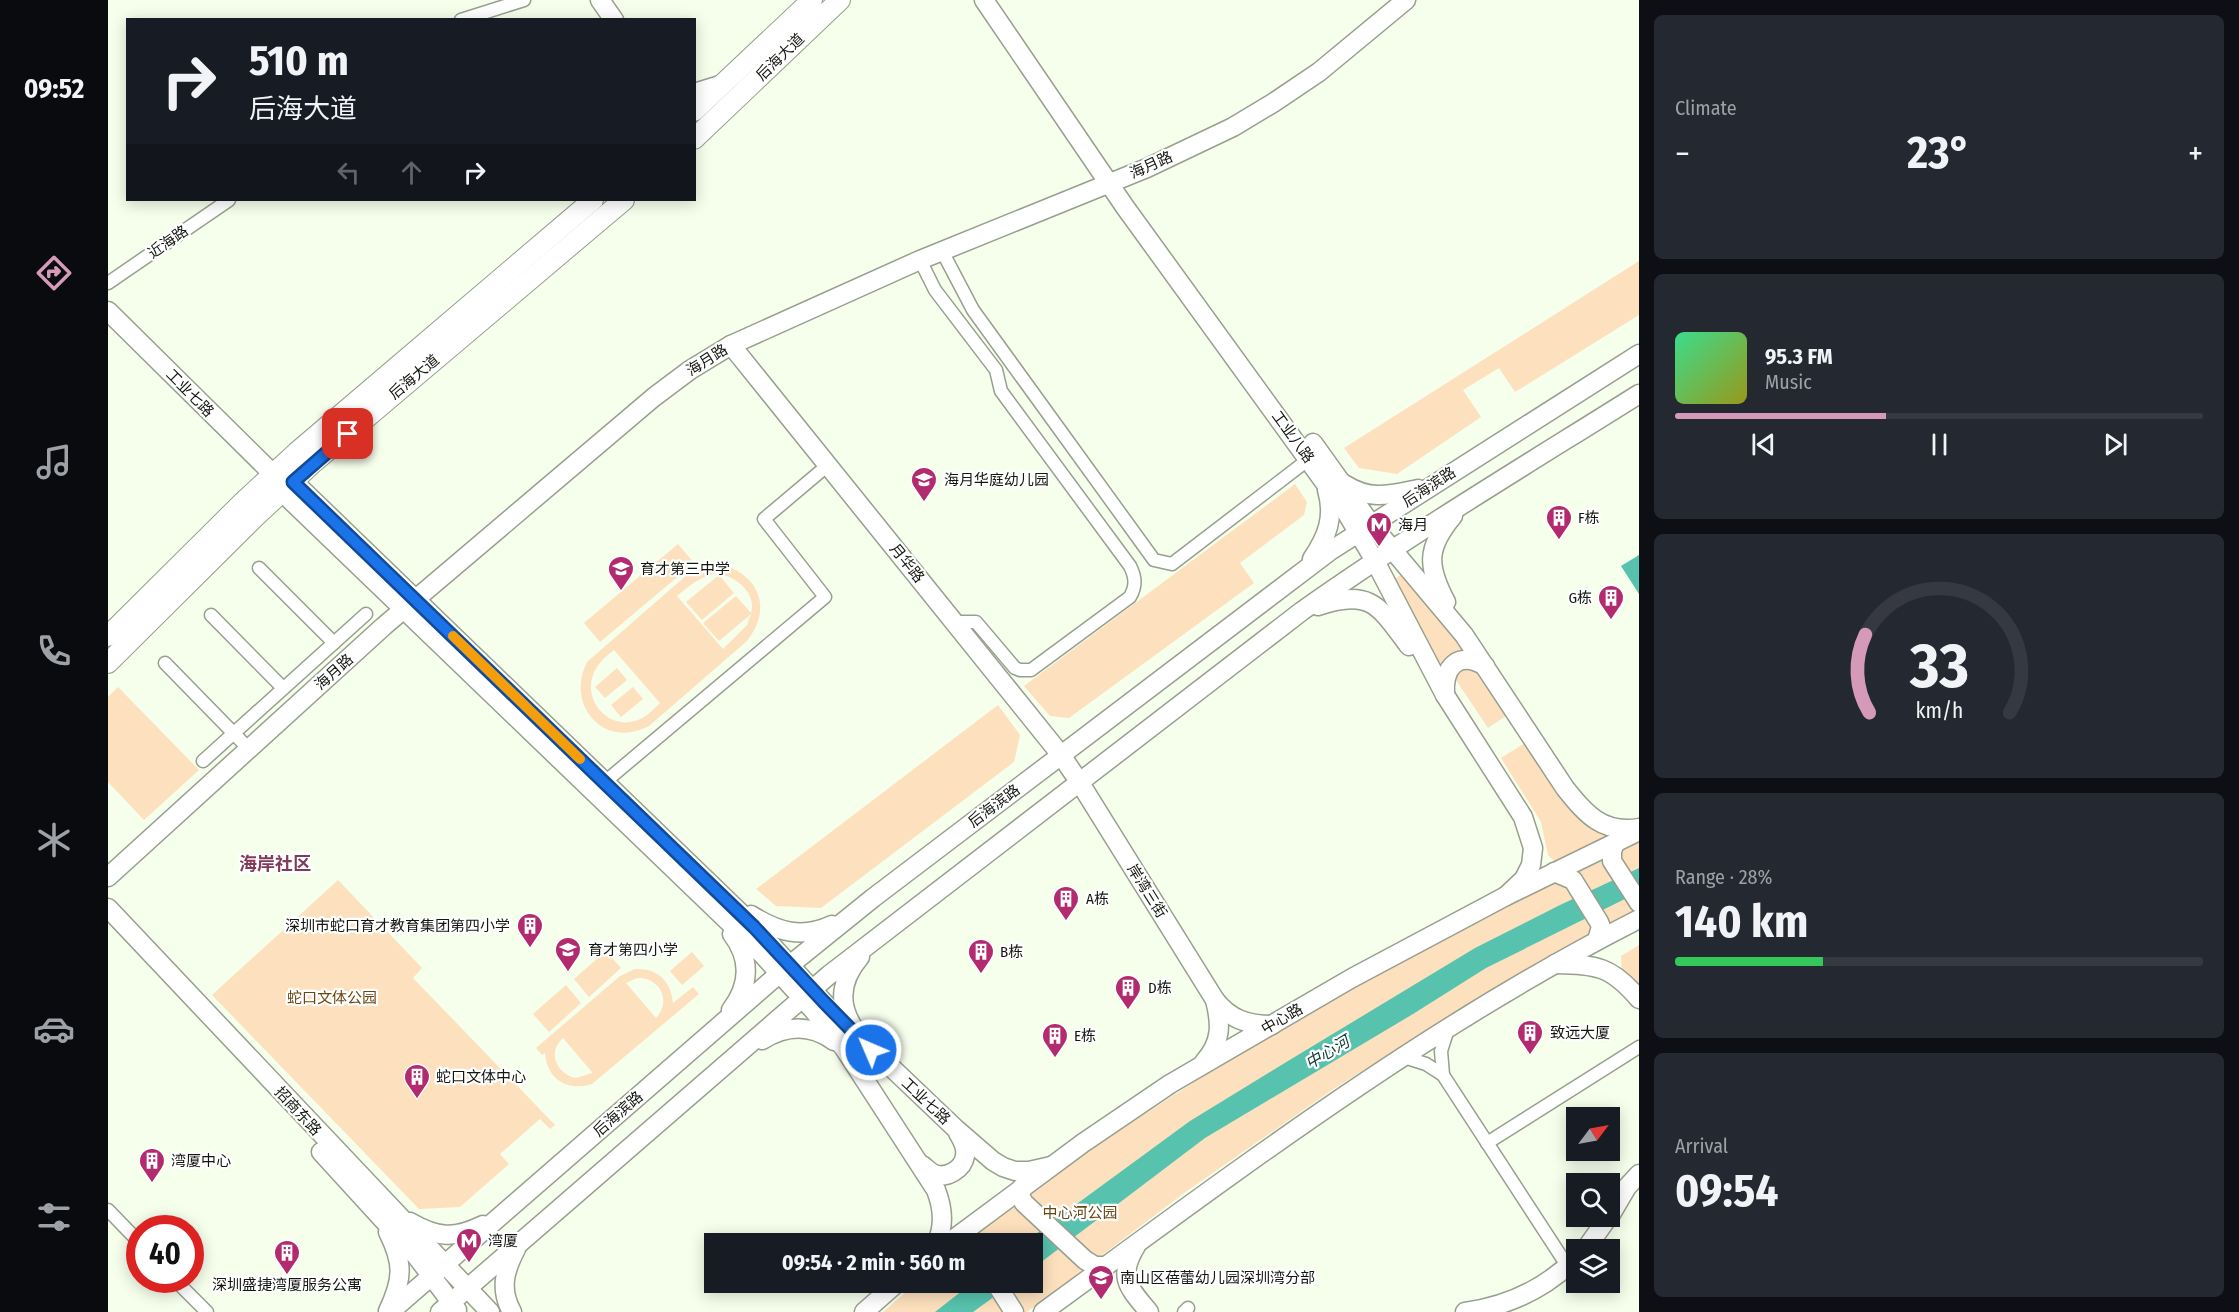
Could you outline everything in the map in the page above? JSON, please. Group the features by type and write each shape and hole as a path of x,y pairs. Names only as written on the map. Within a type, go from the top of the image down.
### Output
{"main road":[{"path":"600,0 613,18"},
{"name":"后海大道","path":"696,109 812,0"},
{"name":"后海大道","path":"696,137 840,0"},
{"name":"工业八路","path":"984,0 1115,181 1340,481 1364,528 1375,561 1445,695 1513,800 1529,832 1533,848 1529,872 1506,896"},
{"name":"工业八路","path":"996,0 1115,181 1322,477 1364,528 1392,550 1464,635 1560,780 1580,806 1593,818 1610,828 1639,830"},
{"name":"海月路","path":"108,877 409,605 654,397 690,370 731,345 920,260 1115,181 1233,127 1319,72 1406,0"},
{"path":"696,92 724,83"},
{"name":"后海大道","path":"108,636 282,483 592,201"},
{"name":"后海大道","path":"108,663 282,483 623,201"},
{"name":"工业七路","path":"108,311 282,483 718,901 807,993 956,1129 1003,1167 1015,1171 1029,1171 1051,1166"},
{"name":"月华路","path":"731,345 1061,755 1080,783"},
{"name":"后海滨路","path":"389,1312 785,969 852,914 1306,569 1364,528 1639,354"},
{"path":"450,1309 467,1288 807,993 1302,611 1463,504 1639,394"},
{"path":"1306,569 1320,546 1330,522 1331,503 1322,477"},
{"path":"1340,481 1359,492 1373,496 1429,487"},
{"path":"1463,504 1438,535 1431,555 1431,566 1438,586 1464,635"},
{"path":"1302,611 1342,599 1367,601 1385,614 1445,695"},
{"path":"1445,695 1445,676 1454,664 1469,659 1485,666"},
{"name":"岸湾三街","path":"1080,783 1215,1000"},
{"name":"中心路","path":"969,1233 1023,1195 1051,1166 1170,1084 1352,978 1506,896 1554,872 1614,852 1639,830"},
{"path":"1614,852 1639,903"},
{"path":"1554,872 1568,876 1572,880 1598,931"},
{"path":"718,901 767,925 790,933 815,932 852,914"},
{"path":"718,901 742,948 747,972 735,1005 719,1027"},
{"name":"招商东路","path":"108,908 438,1270 467,1288 490,1312"},
{"path":"1043,1312 1212,1187 1449,1027 1503,992 1554,964 1598,931 1639,919"},
{"name":"招商东路","path":"108,924 389,1216"},
{"path":"871,1050 848,1018 842,1003 847,975 875,940"},
{"path":"1554,964 1594,967 1611,972 1639,999"},
{"name":"工业七路","path":"807,993 936,1190 943,1214 939,1233"},
{"path":"1215,1000 1221,1008 1237,1020 1258,1025 1272,1025"},
{"path":"1199,1067 1215,1048 1219,1038 1219,1017 1215,1000"},
{"path":"732,1057 769,1036 793,1028 817,1031 844,1048"},
{"path":"683,1058 694,1059 704,1068 703,1083"},
{"path":"921,1164 936,1174 945,1175 954,1172 962,1164 966,1155 965,1144 956,1129"},
{"path":"1620,1198 1639,1174"},
{"path":"543,1178 544,1191 549,1199 553,1202 566,1203"},
{"path":"1023,1195 1085,1260 1095,1266 1106,1266"},
{"path":"389,1216 446,1236 465,1233 496,1220"},
{"path":"389,1216 401,1272 400,1282 389,1312"},
{"path":"1139,1242 1125,1268 1131,1289 1149,1312"},
{"path":"512,1312 506,1297 504,1277 508,1263 519,1244"},
{"path":"1465,1312 1495,1306 1529,1294 1566,1268"},
{"name":"招商东路","path":"438,1270 450,1309"},
{"path":"864,1312 886,1293"},
{"path":"1002,1293 1014,1312"}],"street":[{"path":"467,18 524,0"},
{"name":"近海路","path":"108,283 228,201"},
{"path":"942,251 973,310 1154,560 1172,564 1309,459"},
{"path":"920,260 935,290 996,370 1001,391 1130,566 1135,580 1130,597 1031,670 1015,668 976,622 954,622"},
{"path":"599,788 825,597 764,519 828,465"},
{"path":"259,568 334,643"},
{"path":"202,760 366,614"},
{"path":"211,615 283,688"},
{"path":"165,663 249,749"},
{"path":"1443,1075 1441,1051 1444,1035 1449,1027"},
{"path":"1487,1143 1639,1047"},
{"path":"1404,1057 1426,1064 1443,1075 1487,1143 1566,1255"},
{"path":"108,1210 126,1229"},
{"path":"188,1293 207,1312"}],"green space":[{"path":"1639,261 1639,315 1515,392 1499,368 1463,390 1481,417 1397,474 1359,468 1344,448"},
{"path":"1295,484 1307,502 1304,515 1240,563 1254,583 1069,718 1050,716 1024,686"},
{"path":"678,544 694,563 600,642 584,623"},
{"path":"721,564 734,569 753,584 760,605 755,629 747,641 649,726 633,732 617,732 604,728 593,719 585,707 581,694 582,678 587,662 688,574 707,565","holes":["718,573 732,578 744,587 752,606 751,613 736,596 703,623 719,641 751,614 747,625 723,649 677,596 701,579","614,650 660,703 638,720 628,722 609,718 595,704 591,685 593,675 602,661"]},
{"path":"1403,573 1467,651 1444,671 1395,579"},
{"path":"719,575 734,593 702,620 686,602"},
{"path":"1474,664 1509,714 1488,728 1456,680 1455,672"},
{"path":"617,668 627,680 605,698 595,687"},
{"path":"118,687 199,770 144,820 108,782 108,697"},
{"path":"633,687 643,699 621,717 611,705"},
{"path":"998,705 1020,735 1014,762 821,908 776,906 756,889"},
{"path":"1528,741 1605,834 1605,839 1556,863 1548,855 1541,822 1501,758"},
{"name":"中心河公园","path":"1639,841 1639,909 1513,976 1335,1088 1184,1193 1027,1312 883,1312 905,1293 1043,1293 1043,1233 976,1233 1087,1151 1202,1077 1365,982 1506,905"},
{"name":"蛇口文体公园","path":"338,880 422,968 413,978 555,1125 550,1129 540,1119 500,1154 509,1164 460,1207 419,1209 212,995"},
{"path":"1639,945 1639,986 1622,970 1621,956"},
{"path":"606,951 621,968 589,997 574,979"},
{"path":"692,952 704,966 682,985 670,971"},
{"path":"635,969 657,974 666,982 673,1003 693,987 699,994 592,1084 567,1085 554,1076 545,1053 542,1055 536,1048 620,976","holes":["637,978 652,981 661,991 663,1004 656,1018 626,983","563,1038 592,1072 592,1073 576,1078 563,1072 555,1056 555,1050"]},
{"path":"566,985 581,1003 549,1032 533,1014"}],"water":[{"path":"1639,555 1639,594 1621,566"},
{"name":"中心河","path":"1639,868 1639,892 1486,968 1205,1138 1043,1261 1043,1233 1037,1233 1190,1121 1475,948"},
{"path":"959,1293 999,1293 973,1312 935,1312"}],"slow traffic":[{"path":"453,636 580,759"}],"place":[{"name":"海月华庭幼儿园","path":"924,503"},
{"name":"F栋","path":"1559,541"},
{"name":"海月","path":"1379,548"},
{"name":"育才第三中学","path":"621,592"},
{"name":"G栋","path":"1611,621"},
{"name":"A栋","path":"1066,922"},
{"name":"深圳市蛇口育才教育集团第四小学","path":"530,949"},
{"name":"育才第四小学","path":"568,973"},
{"name":"B栋","path":"981,975"},
{"name":"D栋","path":"1128,1011"},
{"name":"致远大厦","path":"1530,1056"},
{"name":"E栋","path":"1055,1059"},
{"name":"蛇口文体中心","path":"417,1100"},
{"name":"湾厦中心","path":"152,1184"},
{"name":"湾厦","path":"469,1264"},
{"name":"深圳盛捷湾厦服务公寓","path":"287,1276"},
{"name":"南山区蓓蕾幼儿园深圳湾分部","path":"1101,1301"}],"district":[{"name":"海岸社区","path":"275,864"}],"route":[{"path":"348,434 293,482 754,927 871,1050"}]}
